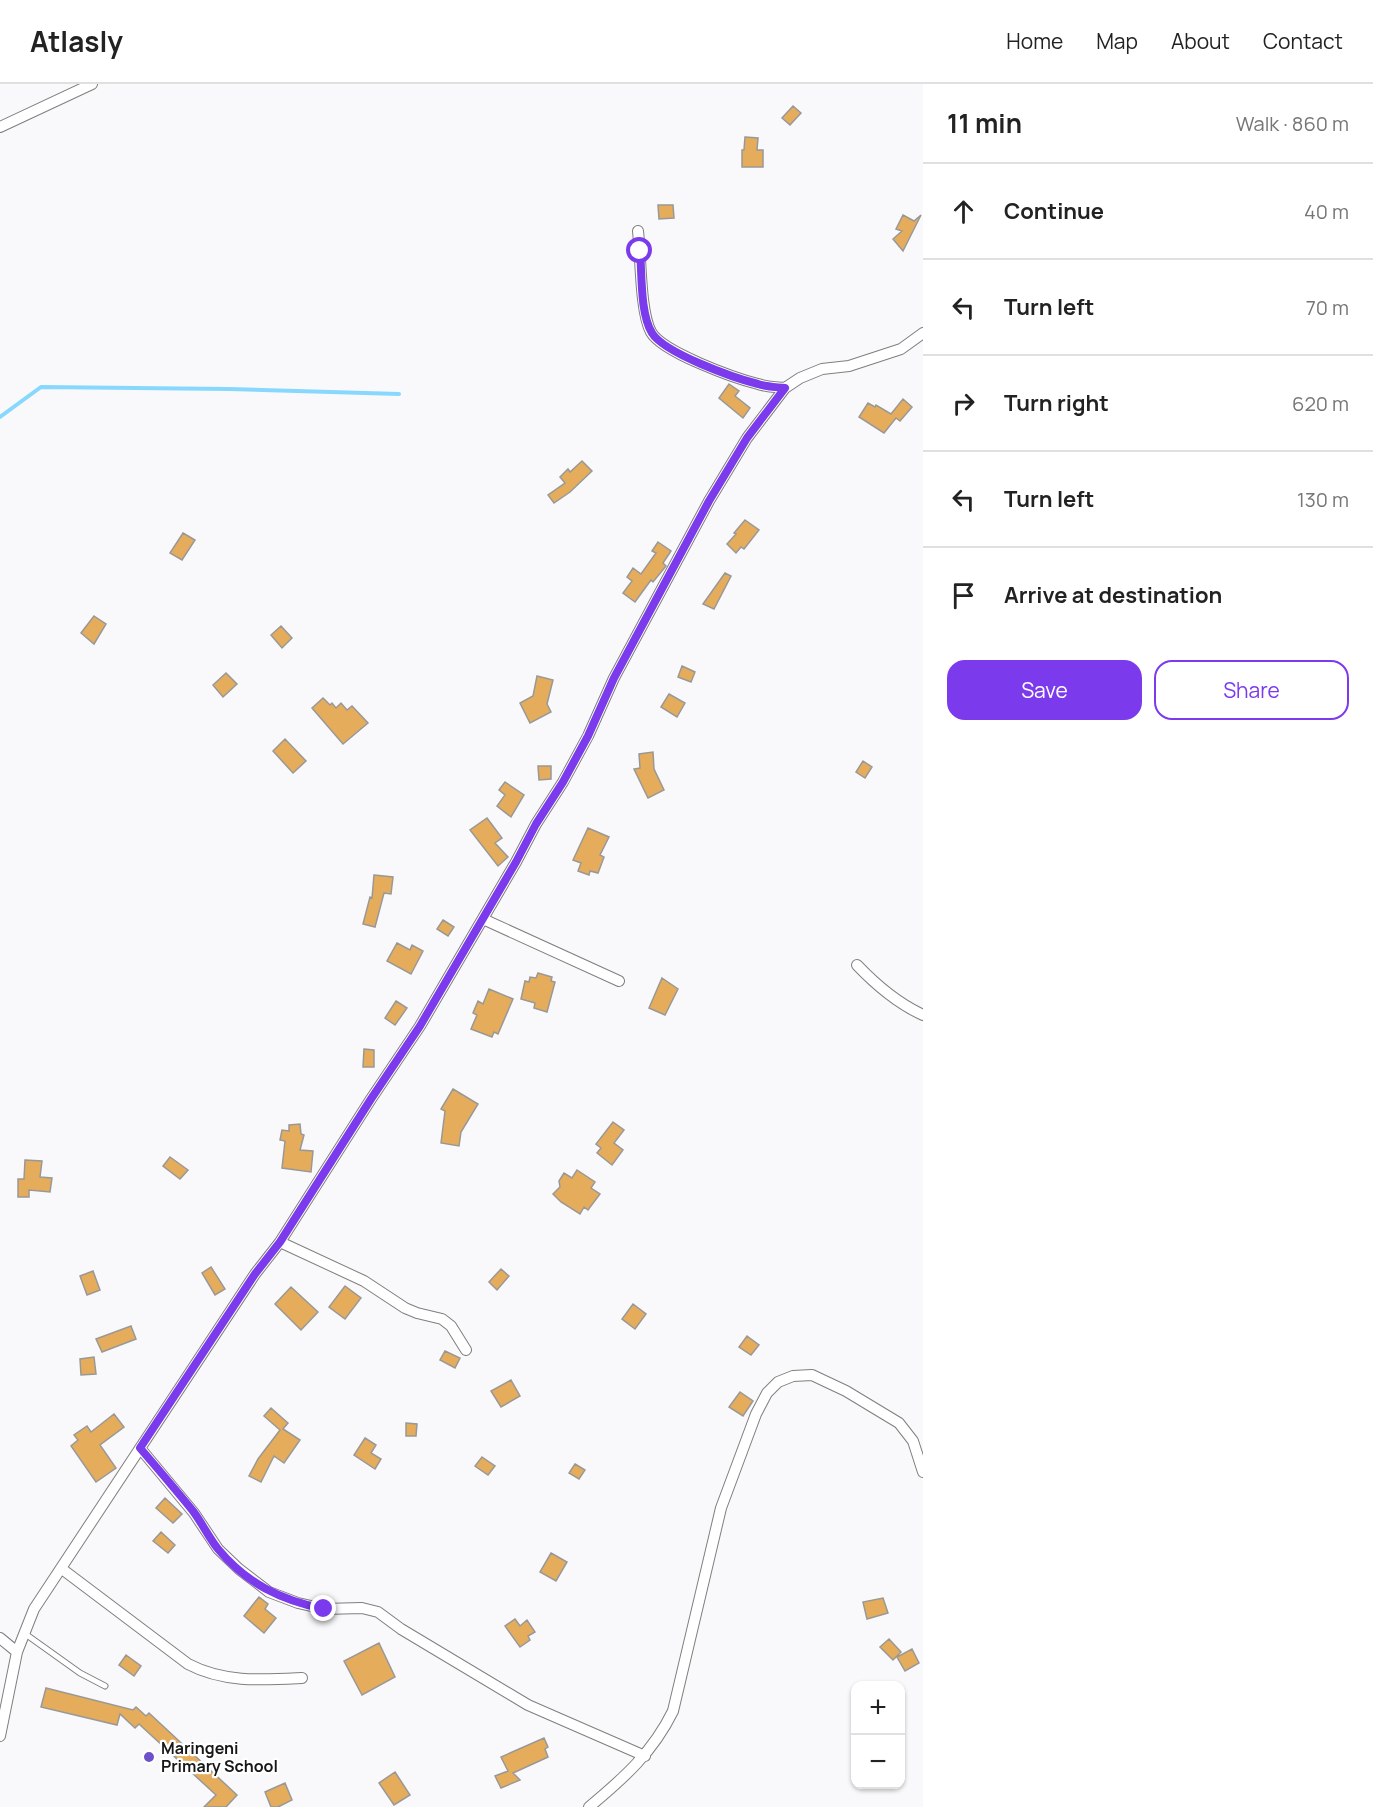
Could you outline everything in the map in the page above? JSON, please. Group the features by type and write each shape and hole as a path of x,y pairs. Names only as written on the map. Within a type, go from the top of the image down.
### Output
{"street":[{"path":"0,127 92,84"},
{"path":"638,231 645,315 652,333 668,348 732,376 760,385 785,388"},
{"path":"0,1736 17,1652 34,1609 255,1274 280,1242 420,1026 536,824 563,782 588,736 614,678 709,501 747,438 785,388 800,378 822,369 849,366 901,349 923,333"},
{"path":"483,919 619,981"},
{"path":"857,965 877,987 906,1007 923,1015"},
{"path":"280,1242 364,1281 405,1308 442,1319 451,1326 466,1350"},
{"path":"589,1807 645,1756 662,1733 673,1711 721,1508 756,1414 767,1393 778,1382 793,1376 812,1376 846,1391 899,1423 914,1441 923,1473"},
{"path":"140,1448 194,1513 218,1550 238,1569 269,1592 298,1603 324,1609 362,1608 378,1612 401,1629 528,1705 645,1756"},
{"path":"62,1569 188,1664 204,1673 258,1681 302,1678"},
{"path":"0,1638 17,1652"}],"lane":[{"path":"24,1633 80,1673 105,1686"}],"building":[{"path":"793,106 801,113 790,125 782,118"},
{"path":"745,137 758,138 757,150 763,150 763,167 742,167"},
{"path":"658,205 673,205 674,218 659,219"},
{"path":"903,215 914,221 921,215 903,251 893,239 902,231 896,229"},
{"path":"729,384 739,391 735,396 750,408 743,418 719,398"},
{"path":"903,399 912,407 900,421 896,418 884,433 859,417 868,403 891,414"},
{"path":"582,461 592,471 570,492 554,503 548,495 565,483 560,477 568,469 570,472"},
{"path":"745,520 759,530 744,549 741,547 736,553 727,544"},
{"path":"183,533 195,540 182,560 170,553"},
{"path":"658,542 671,551 663,563 666,566 653,582 651,580 635,602 623,593 632,581 627,577 633,568 641,574 656,553 652,551"},
{"path":"725,573 731,576 714,609 703,604"},
{"path":"94,616 106,624 94,644 81,633"},
{"path":"281,626 292,638 282,648 271,635"},
{"path":"682,666 695,672 691,682 678,677"},
{"path":"226,673 237,684 223,697 213,685"},
{"path":"537,676 553,680 547,704 551,712 530,723 520,703 533,696"},
{"path":"669,694 685,703 677,717 661,707"},
{"path":"323,698 336,708 341,703 347,710 352,706 368,723 343,744 312,708"},
{"path":"285,739 306,761 293,773 273,751"},
{"path":"653,752 654,769 664,790 648,798 634,769 640,768 639,754"},
{"path":"863,761 872,767 865,778 856,772"},
{"path":"538,766 551,766 551,779 539,780"},
{"path":"505,782 524,795 511,817 497,806 505,795 499,790"},
{"path":"487,818 502,838 495,843 508,857 498,866 470,830"},
{"path":"588,828 609,837 600,855 604,857 598,873 590,871 589,875 578,871 581,863 573,860"},
{"path":"374,875 393,877 391,894 384,893 375,927 363,924 370,897 372,898"},
{"path":"443,920 454,927 448,936 437,929"},
{"path":"397,943 410,950 412,945 423,951 411,974 387,961"},
{"path":"538,973 552,977 551,981 555,982 547,1012 534,1008 535,1003 521,999 525,981 529,982 530,977 536,978"},
{"path":"662,978 678,989 665,1015 649,1008"},
{"path":"489,989 513,999 498,1034 494,1032 492,1037 471,1029 477,1015 473,1013 478,1001 483,1004"},
{"path":"396,1001 407,1008 395,1025 385,1018"},
{"path":"364,1049 374,1050 374,1067 363,1067"},
{"path":"453,1089 478,1104 461,1132 459,1146 441,1143 445,1111 441,1109"},
{"path":"613,1122 624,1130 614,1143 623,1150 612,1165 597,1153 601,1148 596,1144"},
{"path":"300,1124 301,1134 304,1135 300,1150 313,1151 311,1172 282,1168 285,1141 280,1140 282,1130 289,1131 289,1125"},
{"path":"170,1157 188,1170 180,1179 163,1166"},
{"path":"25,1160 42,1161 40,1177 52,1178 50,1192 29,1190 29,1197 18,1197 18,1179 24,1179"},
{"path":"577,1170 595,1182 591,1188 600,1194 588,1210 584,1207 580,1214 553,1194 560,1187 559,1181 564,1173 572,1178"},
{"path":"211,1267 225,1289 215,1295 202,1273"},
{"path":"501,1269 509,1276 497,1290 489,1282"},
{"path":"93,1271 100,1290 87,1295 80,1276"},
{"path":"345,1286 361,1298 345,1319 329,1307"},
{"path":"291,1287 318,1312 301,1330 275,1304"},
{"path":"633,1304 646,1314 635,1329 622,1319"},
{"path":"131,1326 136,1339 102,1352 96,1339"},
{"path":"747,1336 759,1345 751,1355 739,1347"},
{"path":"445,1351 460,1358 455,1368 440,1360"},
{"path":"94,1357 96,1374 81,1375 80,1359"},
{"path":"511,1380 520,1396 501,1407 491,1391"},
{"path":"740,1392 753,1401 743,1416 729,1407"},
{"path":"271,1408 288,1423 283,1429 300,1440 284,1463 274,1456 261,1482 249,1476 258,1459 280,1430 264,1416"},
{"path":"114,1414 124,1427 100,1445 116,1468 96,1482 71,1446 78,1440 74,1435 87,1426 91,1432"},
{"path":"406,1423 417,1424 416,1436 406,1436"},
{"path":"365,1438 376,1445 371,1453 381,1459 375,1469 354,1455"},
{"path":"482,1457 495,1466 488,1475 475,1466"},
{"path":"575,1464 585,1470 579,1479 569,1473"},
{"path":"165,1498 182,1514 173,1523 156,1508"},
{"path":"161,1532 175,1545 168,1553 153,1541"},
{"path":"551,1553 567,1562 556,1581 540,1572"},
{"path":"259,1597 268,1604 265,1609 276,1618 264,1633 244,1616"},
{"path":"883,1598 888,1613 867,1619 863,1602"},
{"path":"515,1619 520,1626 527,1620 535,1632 528,1636 530,1640 520,1647 505,1626"},
{"path":"889,1639 901,1652 893,1660 880,1647"},
{"path":"379,1643 395,1677 362,1695 344,1661"},
{"path":"912,1649 919,1663 905,1671 897,1657"},
{"path":"126,1655 141,1666 134,1676 119,1665"},
{"path":"46,1688 133,1710 136,1707 146,1716 149,1713 237,1795 226,1807 204,1807 216,1795 139,1724 135,1728 120,1714 117,1725 41,1707"},
{"path":"544,1738 548,1747 545,1749 548,1757 513,1773 520,1780 501,1788 495,1776 508,1771 501,1757"},
{"path":"395,1772 410,1795 394,1805 379,1783"},
{"path":"285,1783 292,1800 278,1807 271,1807 265,1792"}],"waterway":[{"path":"0,417 41,387 399,394"}],"place":[{"name":"Maringeni Primary School","path":"149,1757"}],"route":[{"path":"324,1609 298,1603 269,1592 238,1569 218,1550 194,1513 140,1448 255,1274 280,1242 420,1026 536,824 563,782 588,736 614,678 709,501 747,438 785,388 760,385 732,376 668,348 652,333 645,315 640,251"}]}
